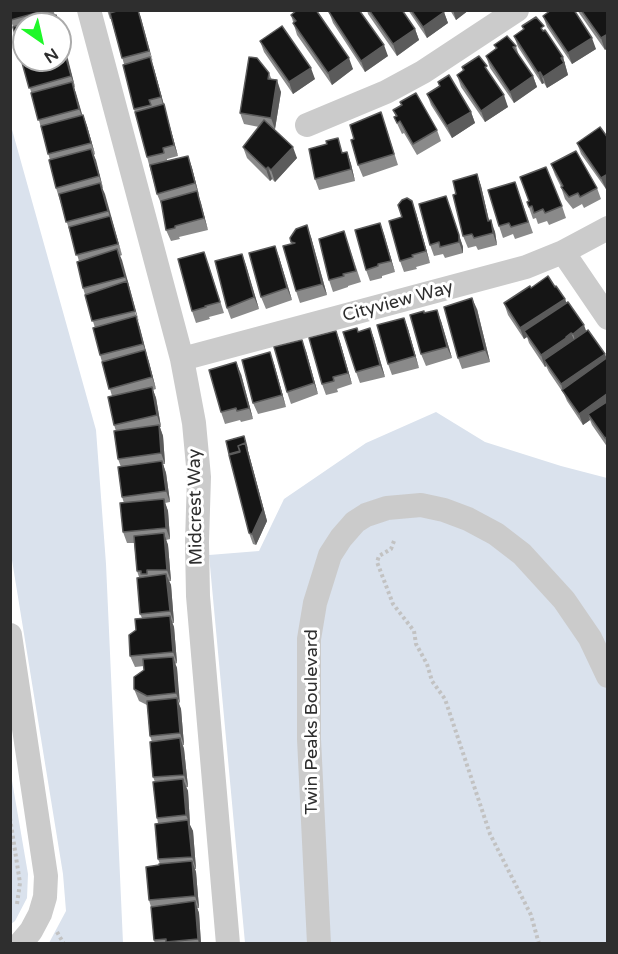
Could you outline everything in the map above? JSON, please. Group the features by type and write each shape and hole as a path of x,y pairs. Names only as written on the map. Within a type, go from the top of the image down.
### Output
{"street":[{"name":"Midcrest Way","path":"89,10 182,360 194,423 199,477 198,596 228,944"},
{"path":"307,125 386,92 423,72 517,10"},
{"name":"Cityview Way","path":"182,360 526,267 563,252 608,228"},
{"path":"563,252 608,318"},
{"name":"Twin Peaks Boulevard","path":"319,944 309,727 309,639 315,603 330,555 355,522 366,515 387,508 421,505 468,519 496,534 522,554 564,600 590,638 608,676"},
{"path":"10,634 46,876 45,897 40,914 31,931 20,944"}],"path":[{"path":"394,542 392,549 378,556 377,562 393,604 414,631 416,644 427,664 432,681 445,699 490,834 531,915 539,944"},
{"path":"10,819 20,883 15,911"},
{"path":"57,932 64,944"}],"shaded area":[{"path":"11,126 96,430 106,564 123,943 49,943 66,911 63,874 11,554"},
{"path":"436,412 485,442 607,478 607,943 245,943 209,555 259,551 284,499 366,443"},
{"path":"10,769 28,874 27,898 15,921 11,924"}],"building":[{"path":"10,10 46,10 12,12 11,20"},
{"path":"120,10 138,10 149,51 122,58 110,13"},
{"path":"297,10 316,10 349,58 328,73 293,23 296,21 291,15"},
{"path":"331,10 359,10 384,45 361,61 329,12"},
{"path":"369,10 402,10 415,29 393,44"},
{"path":"411,10 443,10 444,12 423,27"},
{"path":"551,10 574,10 592,38 568,53 543,16"},
{"path":"581,10 608,10 608,34 601,38"},
{"path":"536,17 544,26 541,28 543,31 545,30 563,57 561,58 564,63 543,77 514,36 524,29 522,26"},
{"path":"282,26 311,68 289,82 260,41"},
{"path":"507,36 516,46 513,47 533,76 510,92 486,56 497,48 494,45"},
{"path":"479,56 504,95 481,111 457,75 464,70 462,67"},
{"path":"150,57 161,97 149,100 151,105 134,109 123,65"},
{"path":"249,57 257,58 269,73 268,79 277,80 271,118 240,113"},
{"path":"25,72 70,72 71,76 29,88"},
{"path":"449,75 471,112 447,126 427,94 440,86 438,82"},
{"path":"72,82 79,109 38,120 31,93"},
{"path":"416,93 437,130 413,144 400,121 397,123 394,117 397,116 393,110 402,105 400,102"},
{"path":"164,104 174,145 163,148 164,153 147,157 135,112"},
{"path":"381,112 394,154 358,165 351,140 354,139 350,125"},
{"path":"83,115 91,143 48,154 41,126"},
{"path":"264,120 293,147 271,170 268,167 266,169 243,147"},
{"path":"600,127 608,138 608,174 601,178 577,143"},
{"path":"338,138 342,153 347,152 351,169 315,179 309,149"},
{"path":"91,149 99,176 56,188 49,160"},
{"path":"576,151 597,188 580,197 578,193 569,197 561,187 563,186 551,164"},
{"path":"188,156 195,183 157,194 150,165"},
{"path":"546,167 562,206 545,213 543,209 534,213 532,206 529,207 527,202 529,201 520,177"},
{"path":"477,174 493,233 474,238 472,234 463,236 453,195 456,194 453,181"},
{"path":"515,182 528,222 511,227 509,223 499,226 488,190"},
{"path":"100,183 108,211 66,222 59,194"},
{"path":"197,191 204,218 166,230 161,201"},
{"path":"446,196 459,235 459,242 440,247 439,242 430,245 419,204"},
{"path":"407,198 412,201 426,251 400,261 389,221 402,217 398,205"},
{"path":"110,216 118,244 76,255 69,227"},
{"path":"380,223 391,261 366,270 355,230"},
{"path":"307,225 322,284 296,291 283,246 295,243 291,242 290,238 296,229"},
{"path":"344,231 356,271 329,280 319,239"},
{"path":"275,246 287,288 261,297 249,253"},
{"path":"117,249 125,277 83,288 77,262"},
{"path":"204,252 220,302 192,311 178,259"},
{"path":"242,254 254,297 227,308 215,261"},
{"path":"548,276 565,299 520,328 504,303"},
{"path":"127,281 135,311 92,321 85,295"},
{"path":"472,298 485,350 458,358 444,307"},
{"path":"568,302 584,325 541,355 524,331"},
{"path":"437,310 447,347 421,354 410,315"},
{"path":"136,316 143,344 100,355 93,328"},
{"path":"404,318 415,356 388,364 377,325"},
{"path":"357,328 358,332 370,328 380,365 356,372 343,332"},
{"path":"588,330 605,354 561,384 544,360"},
{"path":"336,331 348,373 333,377 334,381 322,384 309,338"},
{"path":"302,340 314,383 287,392 274,347"},
{"path":"145,350 152,377 109,389 102,362"},
{"path":"270,352 282,395 253,403 242,360"},
{"path":"608,357 608,393 579,414 562,390"},
{"path":"236,362 249,408 237,411 236,408 221,412 209,370"},
{"path":"152,387 157,415 114,425 108,397"},
{"path":"608,401 608,436 605,438 588,414"},
{"path":"159,425 161,453 118,459 114,431"},
{"path":"244,436 247,448 245,443 238,446 240,451 229,454 226,441"},
{"path":"245,443 263,510 252,534 249,533 229,455 240,452 238,446"},
{"path":"162,461 166,491 122,497 118,467"},
{"path":"164,499 166,528 123,532 120,503"},
{"path":"164,533 167,570 147,570 147,574 141,574 141,571 137,571 134,536"},
{"path":"166,574 170,611 140,614 137,578"},
{"path":"170,616 173,652 130,656 129,635 136,630 135,619"},
{"path":"173,657 176,693 147,696 134,689 134,677 144,670 143,659"},
{"path":"177,698 180,733 150,736 147,701"},
{"path":"180,738 184,775 153,777 150,742"},
{"path":"183,779 186,815 157,818 153,782"},
{"path":"188,820 192,857 158,859 155,824"},
{"path":"192,861 195,896 149,900 146,867"},
{"path":"195,901 198,939 166,942 166,939 154,940 151,907"}]}
